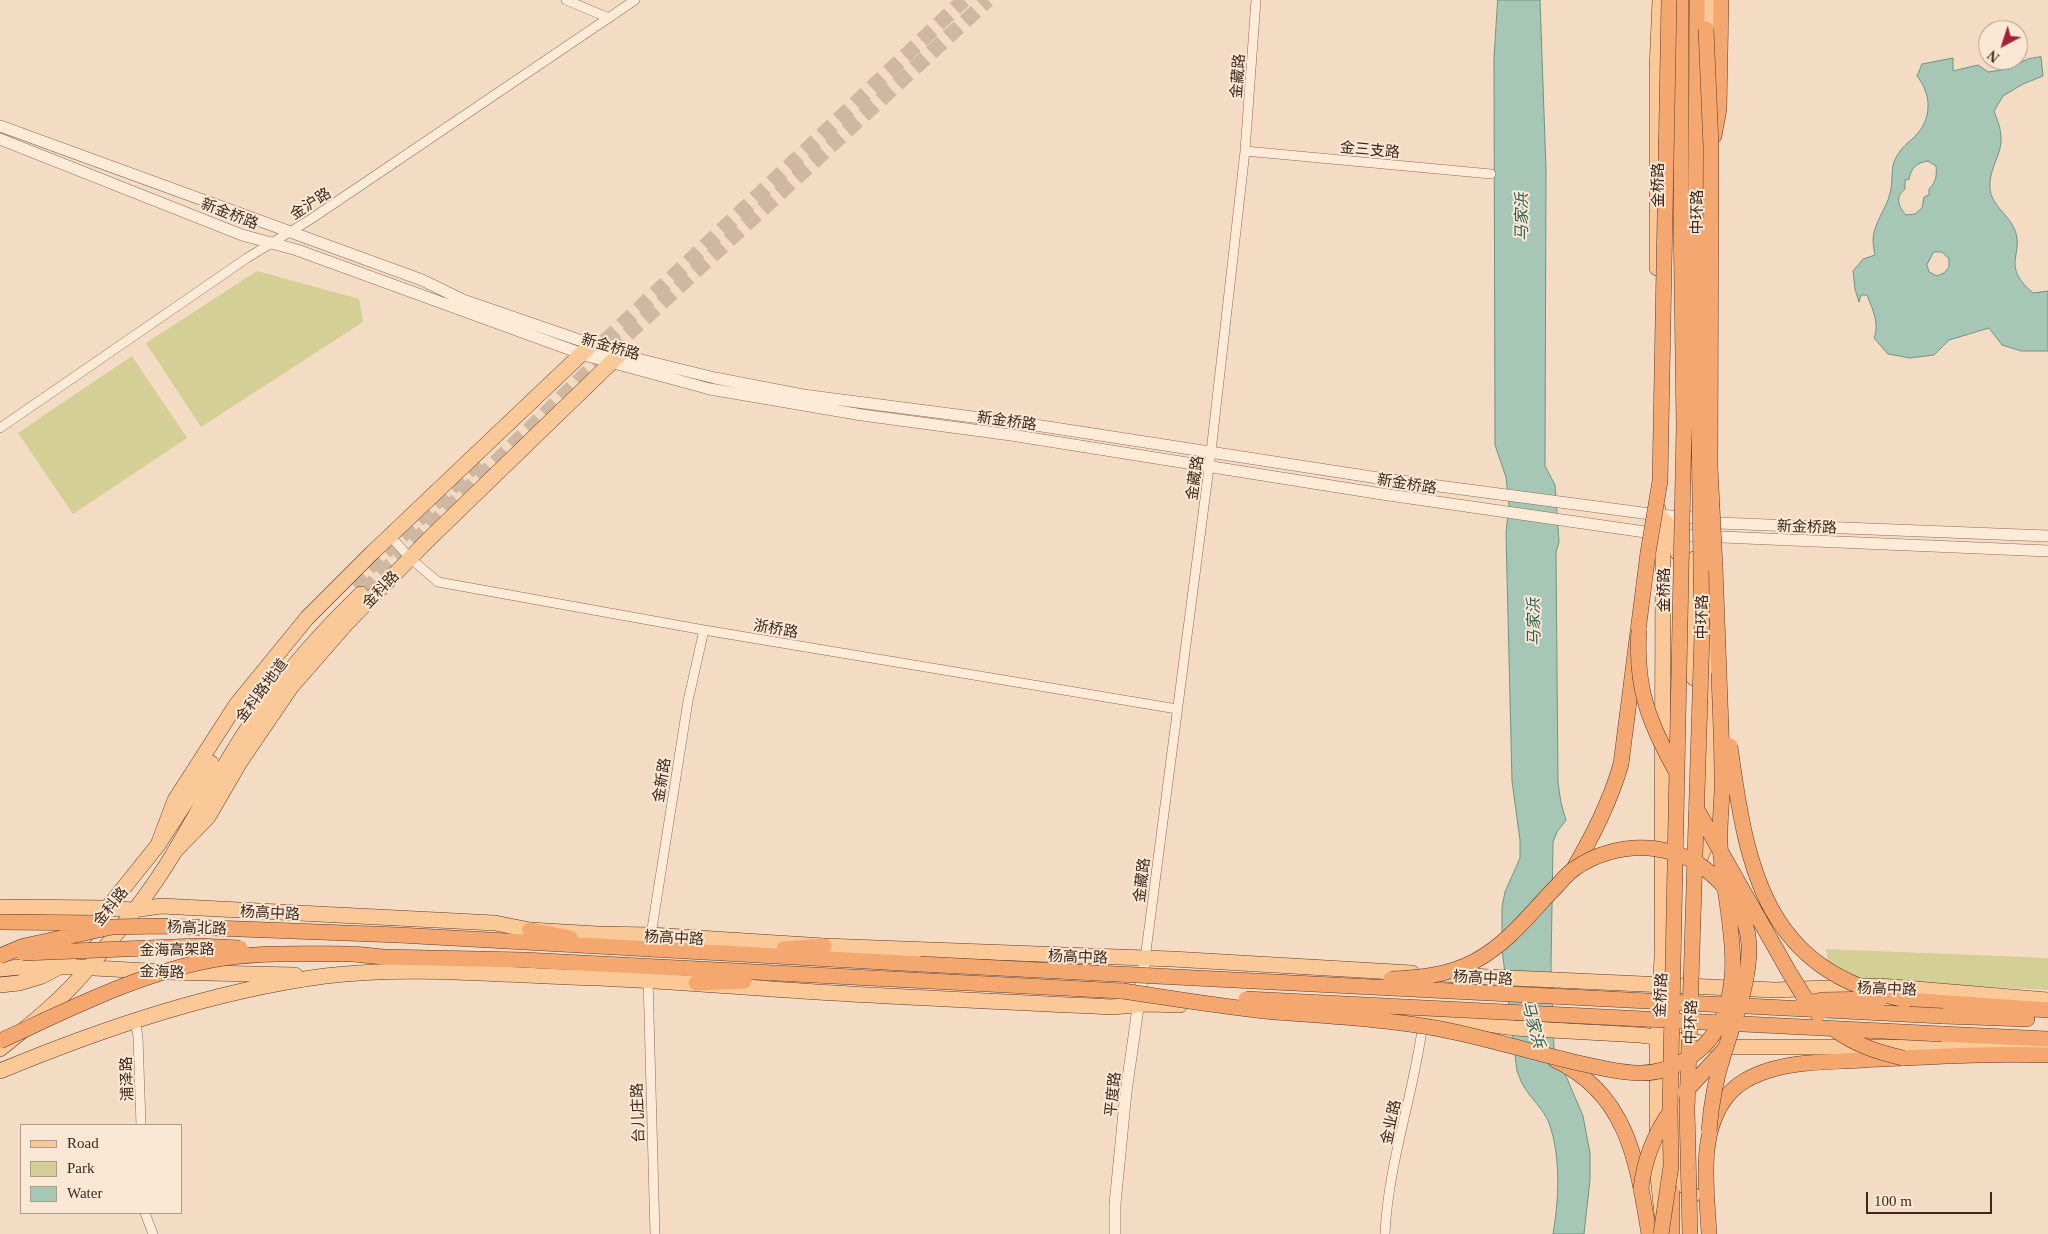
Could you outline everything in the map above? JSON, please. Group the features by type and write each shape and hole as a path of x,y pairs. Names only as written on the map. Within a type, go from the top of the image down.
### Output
{"highway":[{"path":"1202,978 1365,981 1407,978 1452,970 1474,962 1508,938 1573,870 1599,824 1613,793 1621,764 1648,553 1660,481 1669,0"},
{"name":"中环路","path":"1672,1234 1670,1110 1684,426 1680,206 1681,0"},
{"name":"中环路","path":"1690,1234 1688,1110 1702,614 1696,220 1697,0"},
{"path":"1702,0 1706,29 1712,147 1710,467 1702,614"},
{"path":"1712,147 1718,109 1721,0"},
{"path":"1123,992 1261,1011 1409,1024 1460,1033 1546,1056 1620,1072 1642,1073 1667,1069 1689,1058 1708,1043 1720,1024 1728,1003 1732,982 1732,959 1720,843 1723,777 1710,467"},
{"path":"1639,630 1639,674 1650,720 1677,774 1803,995 1834,1029 1850,1041 1869,1049 1903,1058"},
{"path":"1719,672 1740,817 1750,860 1766,897 1780,922 1811,959 1831,973 1864,989 1906,1000"},
{"path":"1573,870 1593,858 1616,850 1636,847 1667,850 1696,862 1720,880 1735,900 1743,918 1749,941 1749,964 1739,1009 1717,1079 1709,1131 1707,1164 1709,1234"},
{"name":"金海高架路","path":"0,922 59,921 161,926"},
{"name":"杨高北路","path":"0,954 24,946 112,927 161,926 399,935 551,944"},
{"path":"530,930 616,948"},
{"name":"杨高中路","path":"551,944 1943,1016 2048,1019"},
{"name":"金海高架路","path":"0,954 199,946 354,954"},
{"path":"709,953 824,946"},
{"path":"354,954 383,957 524,960 1260,1000 2048,1039"},
{"name":"杨高北路","path":"0,1041 111,992 186,966 223,958 249,955 354,954"},
{"path":"696,983 843,977"},
{"path":"1641,1188 1646,1158 1668,1114 1682,1095 1746,1031 1778,1012 1794,1006 1822,1000 1853,998 2048,1010"},
{"path":"1709,1131 1717,1112 1728,1095 1741,1083 1755,1075 1791,1065 1957,1055 2048,1054"},
{"path":"1546,1056 1566,1065 1584,1077 1616,1112 1626,1132 1635,1158 1650,1234"},
{"path":"1661,1234 1671,1166"}],"main road":[{"name":"金桥路","path":"1658,515 1655,360 1657,70 1660,0"},
{"path":"1701,536 1696,518 1703,370 1704,144 1711,0"},
{"name":"金科路","path":"158,845 175,800 236,705 307,618 586,349"},
{"name":"金科路","path":"89,968 174,852 208,818 240,762 291,687 346,624 410,558 616,359"},
{"path":"1658,515 1668,524 1667,534 1678,546 1679,643 1682,654 1694,676"},
{"name":"金桥路","path":"1665,1234 1658,1180 1658,1037 1661,986 1663,552 1667,534"},
{"name":"金桥路","path":"1686,1040 1697,987 1698,864 1694,820 1694,676 1701,536"},
{"name":"金桥路","path":"1698,864 1706,843 1709,827 1701,536"},
{"name":"金科路地道","path":"191,808 219,749 256,693 306,632 358,587"},
{"name":"金科路","path":"174,852 191,808"},
{"name":"金科路","path":"61,966 158,845 191,808"},
{"path":"1662,845 1675,863 1678,877 1679,987 1684,1029 1687,1036 1679,1174 1684,1185 1696,1198 1697,1234"},
{"name":"杨高中路","path":"109,908 133,910 161,906 495,923 530,930 598,934 651,935 824,946 1145,959 1679,987 1775,990 1880,986 2048,1000"},
{"path":"0,907 109,908"},
{"name":"金海路","path":"0,969 40,965 324,976"},
{"path":"0,985 19,983 42,976 61,966"},
{"path":"0,1049 31,1024 89,968"},
{"path":"0,1071 80,1040 136,1026 183,1006 324,976 384,971 647,985 696,983 1101,1007 1148,1004 1213,1005 1424,1015 1494,1026 1561,1032 1658,1037 1733,1047 2048,1047"},
{"path":"1661,986 1669,992 1686,1040"},
{"name":"金桥路","path":"1650,1234 1658,1180"}],"street":[{"path":"566,0 609,18"},
{"name":"金沪路","path":"0,428 247,258 289,233 635,0"},
{"name":"金藏路","path":"1145,959 1211,452 1245,151 1256,0"},
{"name":"新金桥路","path":"0,126 422,280 463,300 586,349"},
{"name":"新金桥路","path":"0,139 242,235 297,250 586,349 710,389 862,415 1011,435 1560,521 1667,534 2048,551"},
{"name":"金三支路","path":"1245,151 1491,174"},
{"name":"新金桥路","path":"616,359 803,395 1035,425 1496,494 1658,515 1696,518 1718,523 2048,536"},
{"name":"浙桥路","path":"390,536 410,558 438,582 704,630 1177,709"},
{"name":"金新路","path":"651,935 688,701 704,630"},
{"name":"平度路","path":"1115,1234 1115,1204 1126,1092 1145,959"},
{"name":"台儿庄路","path":"647,985 655,1234"},
{"name":"金业路","path":"1385,1234 1386,1203 1416,1067 1424,1015"},
{"name":"浦泽路","path":"136,1026 141,1124"},
{"path":"145,1214 153,1234"}],"green space":[{"path":"257,271 359,299 363,322 201,427 146,343"},
{"path":"132,356 187,438 73,514 18,433"},
{"path":"1826,949 2048,958 2048,990 1831,978"}],"water":[{"name":"马家浜","path":"1498,0 1540,0 1546,169 1545,466 1555,485 1559,542 1556,552 1558,783 1566,820 1557,832 1553,842 1551,968 1554,1048 1583,1116 1590,1153 1590,1180 1584,1234 1553,1234 1558,1193 1556,1149 1549,1123 1526,1090 1517,1071 1502,949 1502,907 1505,892 1520,858 1520,840 1512,781 1506,533 1509,505 1506,477 1495,445 1494,59"},
{"path":"2041,57 2043,76 2023,84 2003,96 1994,111 2000,130 2001,143 1991,175 1990,189 1993,200 2011,223 2017,237 2015,267 2017,274 2033,293 2048,291 2048,351 2021,351 2002,345 1989,328 1949,340 1934,355 1910,358 1888,354 1874,338 1876,322 1873,311 1867,295 1861,295 1859,302 1853,271 1863,259 1875,255 1874,234 1891,189 1894,162 1902,149 1918,133 1926,119 1928,111 1927,96 1917,76 1922,64 1953,58 1953,71 1978,65 1978,70 1988,72 2028,70 2028,59","holes":["1928,161 1936,166 1936,179 1929,189 1929,195 1924,197 1922,208 1915,214 1906,215 1899,202 1900,195 1905,189 1905,180 1909,179 1915,166 1920,163","1934,252 1942,252 1949,259 1949,267 1944,273 1937,276 1929,272 1927,265"]}],"tunnel":[{"path":"588,357 964,0"},
{"path":"364,591 600,360 988,0"},
{"path":"352,584 479,461"}]}
